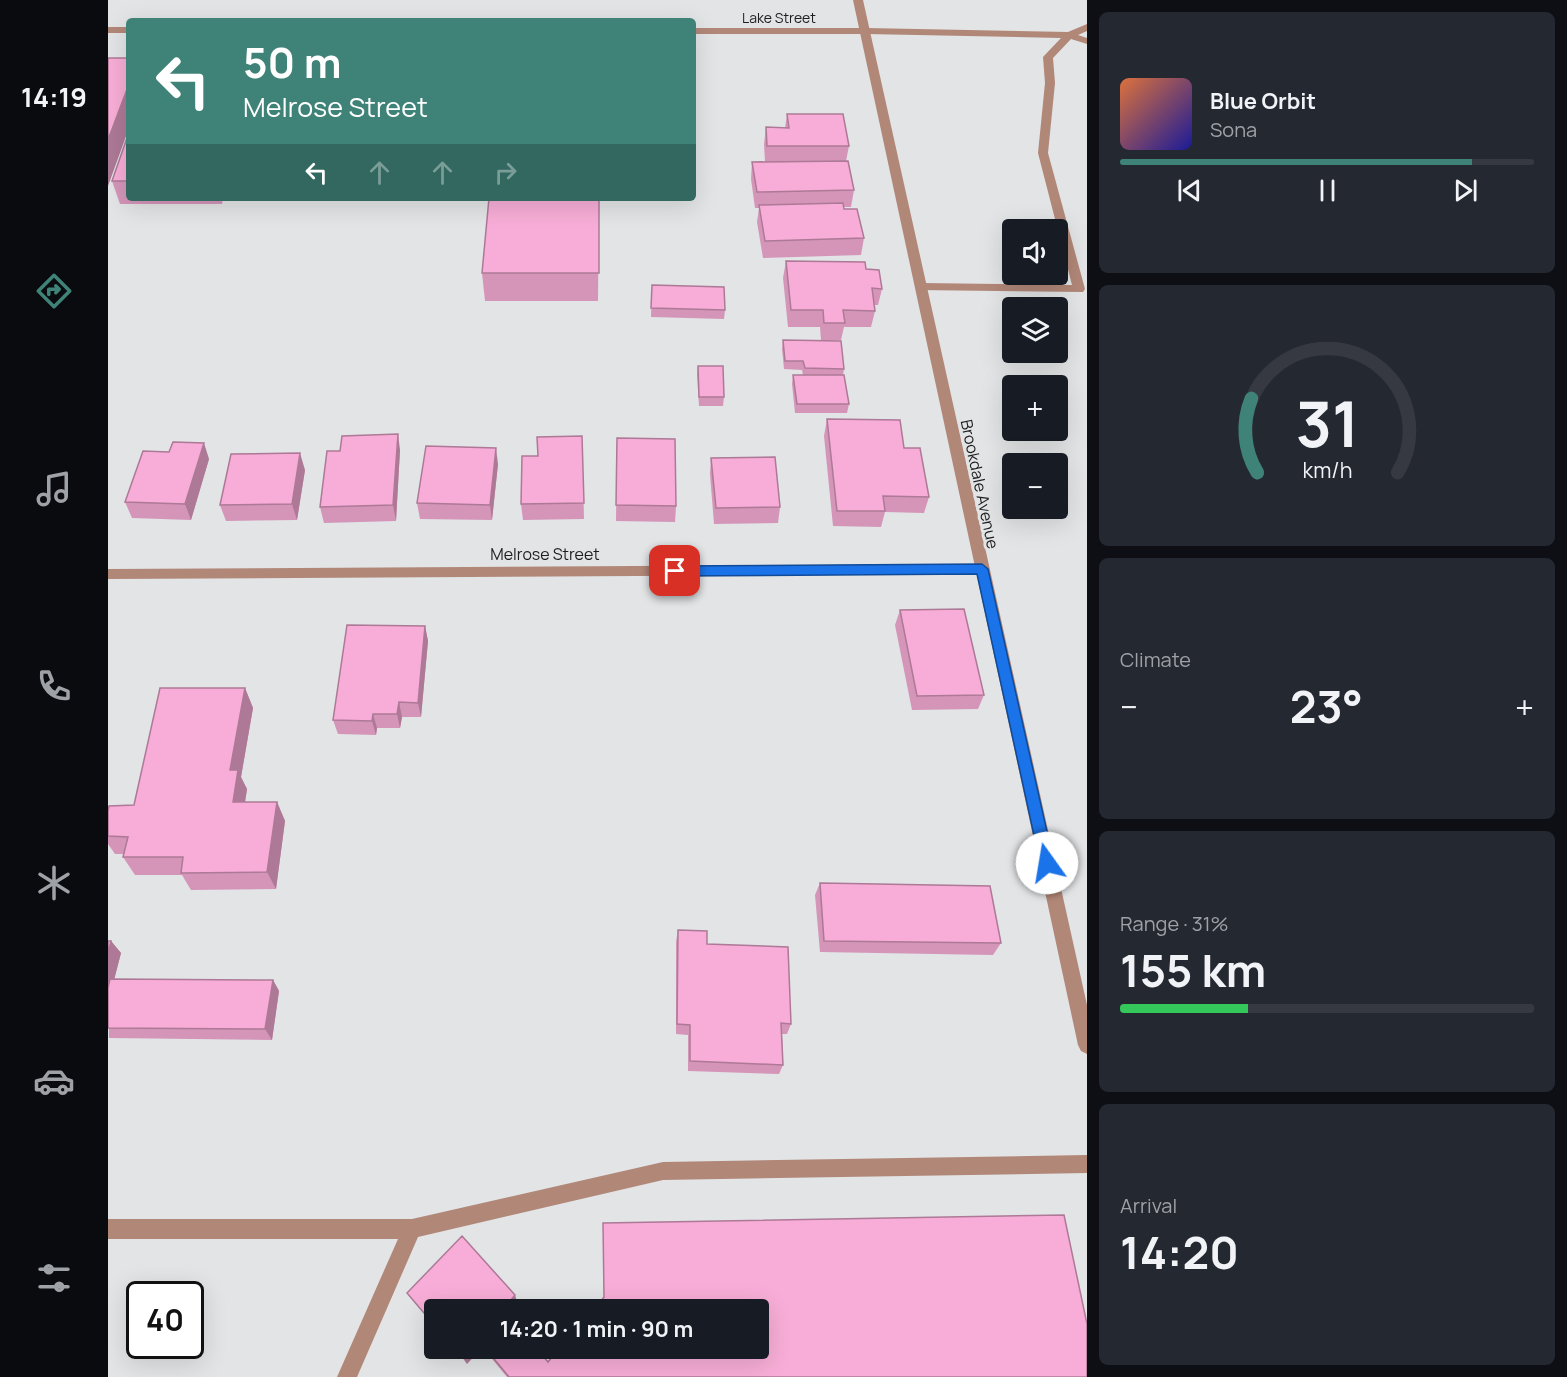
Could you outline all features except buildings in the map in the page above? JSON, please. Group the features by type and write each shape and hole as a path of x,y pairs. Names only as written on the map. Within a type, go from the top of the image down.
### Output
{"street":[{"name":"Brookdale Avenue","path":"858,0 1087,1045"},
{"path":"1087,27 1069,35 1048,57 1050,83 1043,153 1079,289 1087,299"},
{"path":"108,30 126,30"},
{"name":"Lake Street","path":"696,31 1069,35"},
{"path":"1069,35 1087,41"},
{"path":"921,287 1079,289"},
{"name":"Melrose Street","path":"108,574 982,569"},
{"path":"108,1229 412,1229 663,1171 1087,1164"},
{"path":"347,1377 412,1229"}],"route":[{"path":"675,571 982,569 1047,863"}]}
